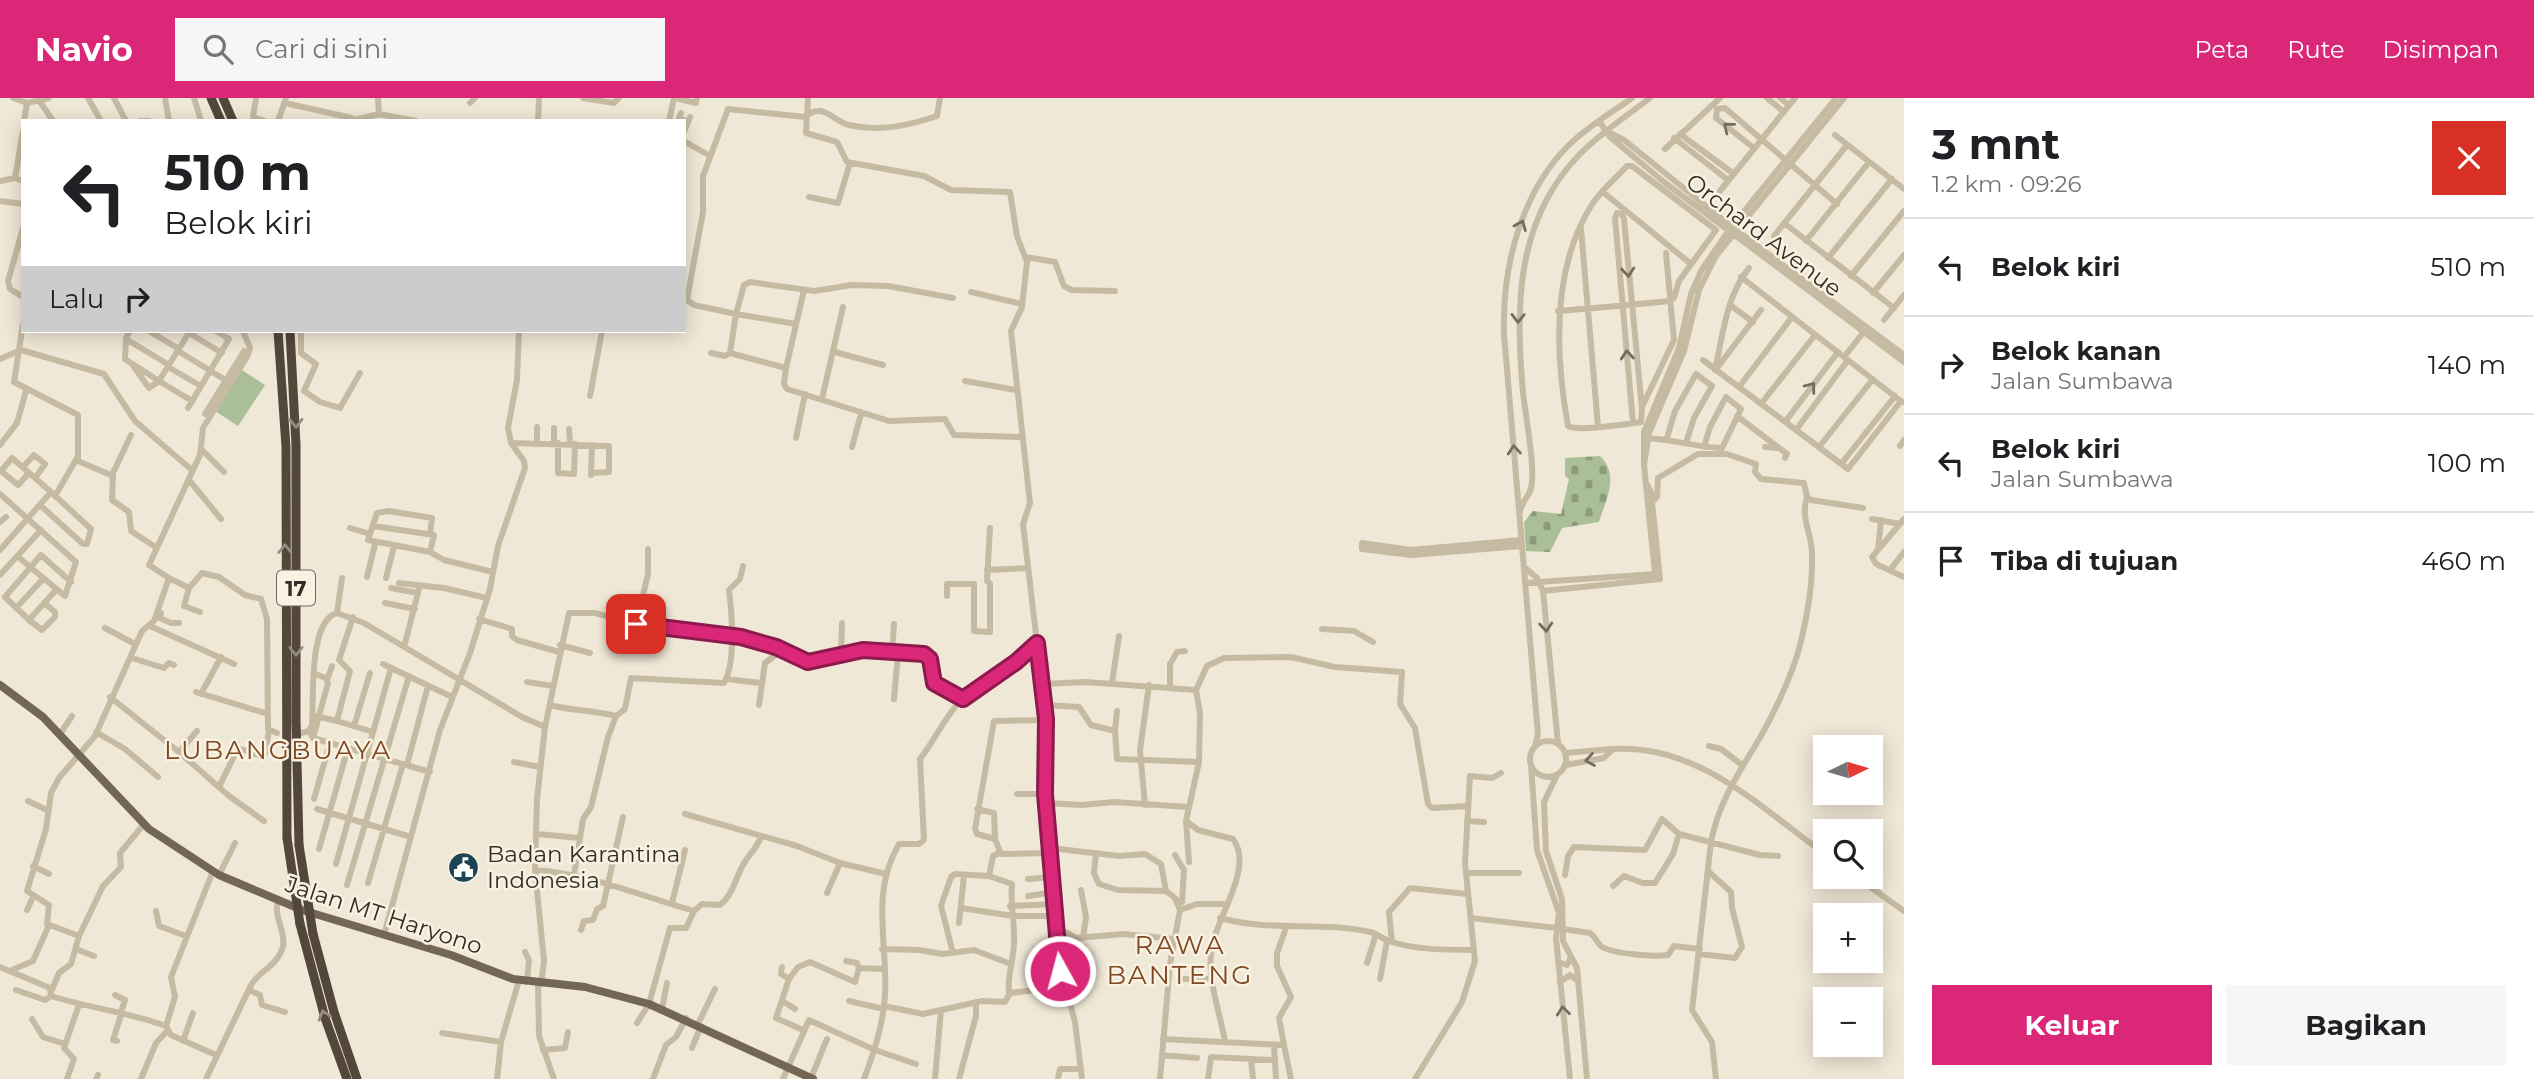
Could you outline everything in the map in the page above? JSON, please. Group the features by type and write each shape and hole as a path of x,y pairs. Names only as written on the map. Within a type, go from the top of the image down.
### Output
{"highway":[{"path":"211,98 219,119"},
{"path":"223,98 232,119"},
{"name":"17","path":"278,333 286,447 284,722 287,838 300,924 325,1018 346,1079"},
{"name":"17","path":"290,333 296,445 299,845 313,934 334,1012 357,1079"}],"main road":[{"name":"Jalan MT Haryono","path":"0,685 60,734 144,824 216,873 278,901 451,955 523,981 584,987 649,1004 686,1018 812,1078"}],"street":[{"path":"13,98 27,103 49,98"},
{"path":"88,98 100,119"},
{"path":"114,98 125,119"},
{"path":"165,98 169,119"},
{"path":"194,98 202,118"},
{"path":"256,98 254,118 258,119"},
{"path":"378,98 379,114"},
{"path":"538,119 540,98"},
{"path":"583,98 614,103 619,98"},
{"path":"669,119 676,98 696,103 697,98"},
{"path":"729,98 730,107 704,176 703,212 687,303 796,324"},
{"path":"808,98 806,133 837,142 843,159 850,163 924,176 957,191 1010,192 1017,236 1026,257 1022,304 1012,327 1016,390 1030,506 1023,522 1027,568 1045,705 1045,794 1057,916 1056,932 1059,967 1075,1023 1082,1079"},
{"path":"730,107 805,117 813,111 826,111 846,124 899,127 937,116 940,98"},
{"path":"1570,1079 1558,962 1563,929 1558,906 1537,850 1531,765 1538,734 1504,323 1510,257 1526,213 1546,175 1569,145 1632,98"},
{"path":"1519,518 1522,503 1532,484 1518,333 1524,261 1539,218 1559,181 1579,155 1650,98"},
{"path":"1665,149 1720,98"},
{"path":"1767,98 1786,108"},
{"path":"1780,98 1786,108"},
{"path":"1720,191 1795,98"},
{"path":"1790,162 1836,98"},
{"path":"1653,531 1645,479 1646,435 1684,351 1695,291 1712,253 1844,98"},
{"path":"39,100 51,119"},
{"path":"279,119 285,100 348,119"},
{"path":"24,119 27,103"},
{"path":"1754,148 1716,118 1717,110 1725,108 1837,204"},
{"path":"681,113 679,118 684,119"},
{"path":"356,119 379,114 405,119"},
{"name":"Orchard Avenue","path":"1599,121 1664,182 1733,230 1904,362"},
{"path":"1835,135 1904,189"},
{"path":"1677,136 1731,177"},
{"path":"15,178 21,143"},
{"path":"686,143 709,158"},
{"path":"1774,236 1847,145"},
{"path":"1806,242 1869,162"},
{"path":"809,197 838,203 850,163"},
{"path":"1558,311 1622,306 1631,305 1669,301 1674,298 1679,281 1716,233 1714,229 1637,167 1627,166 1592,203 1570,248 1558,311 1568,426 1573,429 1633,423 1642,421 1642,409 1631,305 1623,219 1622,214 1617,213 1615,218 1622,306 1633,423"},
{"path":"0,181 15,178 21,180"},
{"path":"1828,258 1892,179"},
{"path":"1603,192 1691,264"},
{"path":"0,201 21,204"},
{"path":"1851,276 1904,211"},
{"path":"1784,223 1894,308"},
{"path":"1581,228 1598,426"},
{"path":"20,252 8,285 21,295"},
{"path":"1642,409 1674,340 1665,253"},
{"path":"1873,293 1904,255"},
{"path":"1026,257 1055,262 1064,286 1072,290 1115,292"},
{"path":"686,263 694,265"},
{"path":"1716,370 1730,305 1741,277 1749,268"},
{"path":"1741,277 1900,400"},
{"path":"1679,281 1695,291"},
{"path":"730,353 736,314 747,283 804,290 852,285 879,286 953,298"},
{"path":"804,290 784,386 861,414 895,421 943,418 948,421 950,432 954,435 1022,437"},
{"path":"1676,290 1695,291"},
{"path":"971,292 1022,304"},
{"path":"1884,320 1904,295"},
{"path":"1730,305 1753,322"},
{"path":"822,399 835,352 843,307"},
{"path":"1716,370 1761,310"},
{"path":"1739,387 1792,317"},
{"path":"1797,430 1865,330"},
{"name":"Orchard Avenue","path":"1865,330 1904,355"},
{"path":"2,545 53,494 77,458 80,443 76,432 78,415 26,391 13,379 22,333"},
{"path":"129,333 125,339 125,359 192,401"},
{"path":"152,333 229,382"},
{"path":"132,364 149,388 159,381 189,333"},
{"path":"193,333 222,353"},
{"path":"188,408 229,339 219,333"},
{"path":"190,588 148,564 193,471 201,449 203,428 248,348 244,333"},
{"path":"301,333 301,353 316,364 304,391 313,398 340,408 360,373"},
{"path":"384,935 452,697 487,598 498,545 525,468 524,461 511,443 508,428 517,380 519,333"},
{"path":"590,396 602,333"},
{"path":"1761,404 1815,335"},
{"path":"125,339 201,386"},
{"path":"0,359 10,352 21,350 109,377 135,421 193,471"},
{"path":"835,352 883,365"},
{"path":"1785,422 1838,352"},
{"path":"711,353 725,356 730,353 786,368"},
{"path":"1703,360 1848,469 1900,400"},
{"path":"1667,438 1675,411 1696,374 1712,386 1694,418 1686,443"},
{"path":"1819,447 1873,379"},
{"path":"205,414 229,382"},
{"path":"965,382 1016,390"},
{"path":"0,445 17,423 26,391"},
{"path":"796,438 805,394"},
{"path":"1646,435 1704,447 1722,448 1741,409 1726,397 1710,426 1704,447"},
{"path":"1841,464 1900,400"},
{"path":"852,447 861,414"},
{"path":"1737,416 1787,454 1785,458"},
{"path":"1731,426 1753,429"},
{"path":"537,427 537,442"},
{"path":"554,428 558,473 574,474 573,443 569,429"},
{"path":"131,435 112,475 112,500 130,512 131,531 157,548"},
{"path":"511,443 573,443 609,446 609,472 591,474 592,445"},
{"path":"1765,447 1779,448"},
{"path":"201,449 224,472"},
{"path":"1652,502 1657,497 1658,478 1698,454 1727,454 1755,463 1756,474 1762,479 1804,483 1807,497 1803,515 1812,555 1809,603 1798,652 1764,730 1742,765 1715,820 1711,842 1692,1010 1712,1042 1716,1079"},
{"path":"23,467 35,455 45,464 32,476 18,485 0,471 12,458 23,467 32,476 92,529 87,544 83,544 40,505"},
{"path":"77,458 112,475"},
{"path":"1543,591 1592,582 1657,576 1652,502 1645,479"},
{"path":"189,480 221,519"},
{"path":"1517,480 1523,491 1532,484"},
{"path":"0,494 76,562 65,597 17,556"},
{"path":"1807,497 1863,508"},
{"path":"430,552 432,518 389,511 377,513 369,543 430,552 444,560 493,572"},
{"path":"1872,519 1902,521"},
{"path":"1878,550 1881,520"},
{"path":"1902,521 1873,560 1904,577"},
{"path":"373,526 430,534"},
{"path":"350,528 370,534"},
{"path":"974,584 974,631 989,633 990,583 987,581 987,569 990,528"},
{"path":"0,575 41,530"},
{"path":"1362,546 1411,552 1522,543"},
{"path":"367,577 374,544"},
{"path":"386,578 394,547"},
{"path":"44,603 55,612 55,617 42,630 5,596 47,549"},
{"path":"636,624 648,574 648,549"},
{"path":"1890,570 1904,552"},
{"path":"41,555 71,582"},
{"path":"550,705 616,716 624,712 633,676 716,685 724,683 727,679 731,636 729,590 740,579 743,566"},
{"path":"1524,567 1540,582 1543,591 1558,743 1566,753 1566,765"},
{"path":"987,569 1027,568"},
{"path":"200,612 184,606 190,588 202,573 207,572 232,584 241,593 261,598 267,619 269,731 265,754 261,756 238,748 219,787"},
{"path":"57,911 33,897 27,889 49,811 50,798 59,778 80,756 96,732 110,697 132,658 135,644 142,631 150,626 160,605 169,578"},
{"path":"337,612 342,578"},
{"path":"16,608 43,579"},
{"path":"947,596 947,584 984,585 987,581"},
{"path":"1525,583 1592,582"},
{"path":"399,583 444,587 487,598"},
{"path":"391,588 419,591 404,647"},
{"path":"29,620 55,591"},
{"path":"385,603 415,609"},
{"path":"160,605 160,619 179,622"},
{"path":"316,716 315,674 320,633 327,618 337,612 353,617 545,727"},
{"path":"554,1079 538,1032 544,961 535,870 540,768 545,727 567,616 572,612 595,613 636,624 731,636 782,650 814,663 867,649 928,656 934,683 963,699"},
{"path":"337,721 350,671 339,660 353,617"},
{"path":"479,619 512,629 512,636 517,640 590,653"},
{"path":"841,655 842,623"},
{"path":"894,624 894,699"},
{"path":"150,626 234,664"},
{"path":"105,628 135,644"},
{"path":"1322,629 1354,631 1373,642"},
{"path":"1112,683 1119,636"},
{"path":"864,1079 875,1050 884,1008 881,890 899,844 919,844 924,840 919,762 937,738 945,719 963,699 1016,662 1037,643"},
{"path":"759,705 760,683 765,663 782,650"},
{"path":"1170,687 1172,659 1177,652 1185,651"},
{"path":"220,657 198,693 268,713"},
{"path":"1189,862 1186,821 1199,762 1200,713 1196,690 1207,666 1224,658 1291,657 1335,667 1402,672 1399,699 1415,728 1426,800 1433,807 1468,806"},
{"path":"132,658 164,668 169,663 174,664"},
{"path":"383,664 452,697"},
{"path":"311,735 332,666"},
{"path":"335,864 391,668"},
{"path":"354,726 370,673"},
{"path":"315,674 327,680"},
{"path":"347,885 409,676"},
{"path":"727,679 760,683"},
{"path":"527,682 553,686"},
{"path":"1042,684 1112,683 1196,690"},
{"path":"1145,805 1140,750 1149,685"},
{"path":"368,883 428,686"},
{"path":"110,697 264,821"},
{"path":"1045,705 1079,707 1091,725 1115,731"},
{"path":"1117,711 1116,758 1199,762"},
{"path":"60,734 72,716"},
{"path":"316,716 373,732"},
{"path":"574,875 579,838 616,716"},
{"path":"995,839 976,833 977,809 994,721 1046,719"},
{"path":"179,752 197,731"},
{"path":"269,731 277,733"},
{"path":"96,732 125,749 158,777"},
{"path":"301,733 430,772"},
{"path":"1535,747 1545,741 1558,743"},
{"path":"314,799 330,743"},
{"path":"1709,746 1721,749 1742,765"},
{"path":"319,849 348,748"},
{"path":"1566,753 1636,748 1669,754 1709,771 1813,845"},
{"path":"1587,1079 1578,981 1563,941 1562,899 1548,861 1544,810 1546,793 1566,765 1604,758 1613,749"},
{"path":"514,762 540,768"},
{"path":"1531,765 1539,775 1557,775"},
{"path":"1415,1079 1462,1002 1473,972 1474,950 1466,873 1470,776 1492,778 1501,773"},
{"path":"1017,794 1045,794"},
{"path":"28,802 49,811"},
{"path":"1046,803 1082,805 1114,802 1188,807"},
{"path":"317,809 411,837"},
{"path":"977,809 994,813 995,839 999,853"},
{"path":"685,814 841,863 886,874"},
{"path":"582,930 584,921 593,920 597,909 603,906 623,817"},
{"path":"1565,875 1568,856 1574,847 1645,850 1662,820 1679,834 1760,855 1778,856"},
{"path":"1186,821 1198,830 1235,841 1239,872 1225,904 1212,946 1211,979 1225,1042"},
{"path":"1468,821 1485,822"},
{"path":"16,990 45,1000 51,994 59,973 69,967 79,936 103,887 121,867 120,853 144,824"},
{"path":"538,834 579,838"},
{"path":"1613,886 1624,876 1643,883 1655,883 1673,854 1679,834"},
{"path":"637,1023 649,1004 670,928 686,928 694,911 702,904 720,905 726,900 742,866 756,850 761,836"},
{"path":"141,1079 156,1042 166,1028 174,997 170,980 186,936 216,873 235,843"},
{"path":"672,902 685,850"},
{"path":"989,876 993,856 999,853 1051,850 1151,856 1163,869 1166,891 1180,904 1225,904"},
{"path":"1097,853 1094,873 1100,884 1118,890 1166,891"},
{"path":"1160,1079 1184,870 1175,855"},
{"path":"827,893 841,863"},
{"path":"33,866 49,874"},
{"path":"535,870 608,883 694,911"},
{"path":"1471,918 1590,933 1600,946 1610,950 1651,956 1668,955 1674,946 1735,958 1742,947 1732,908 1731,892 1708,872"},
{"path":"1466,873 1519,873"},
{"path":"959,923 964,875"},
{"path":"849,1001 923,1014 976,1002 1005,1002 1009,993 1007,977 1014,945 1010,906 1011,882 989,876 951,877 941,903 953,953"},
{"path":"1028,878 1053,877"},
{"path":"1380,979 1389,941 1391,907 1410,888 1467,894"},
{"path":"1873,889 1904,911"},
{"path":"1081,890 1086,917 1083,938"},
{"path":"1028,896 1055,892"},
{"path":"27,910 33,897"},
{"path":"206,1079 257,976 269,969 283,946 278,901"},
{"path":"1010,906 1056,904"},
{"path":"50,908 46,919 49,925 79,936"},
{"path":"961,908 1013,916 1057,916"},
{"path":"156,911 159,926 186,936"},
{"path":"1220,918 1286,928 1332,927 1376,934 1389,941 1440,949 1474,950"},
{"path":"10,970 30,965 49,925"},
{"path":"1286,928 1276,964 1291,995 1279,1018 1291,1079"},
{"path":"1056,932 1083,938 1124,934 1174,939"},
{"path":"1367,963 1376,934"},
{"path":"76,949 94,956"},
{"path":"882,949 953,953 979,950 1011,964"},
{"path":"497,1079 501,1042 529,964 525,952"},
{"path":"1558,962 1567,965 1571,957"},
{"path":"803,1030 776,1018 783,1004 789,979 798,967 807,962 823,965 839,977 855,982 859,968 857,962 846,961"},
{"path":"0,967 50,988 51,994"},
{"path":"782,967 781,974 789,979"},
{"path":"859,968 883,969"},
{"path":"1560,982 1567,976 1578,981"},
{"path":"1184,979 1211,979"},
{"path":"662,1009 667,983"},
{"path":"1009,993 1065,987"},
{"path":"692,1048 715,989"},
{"path":"249,990 260,995 262,1005 285,1012"},
{"path":"51,994 79,1005 121,1012 166,1028 183,1041 216,1055"},
{"path":"113,1035 125,1000 115,995"},
{"path":"774,1002 795,1009"},
{"path":"960,1079 976,1016 976,1002"},
{"path":"67,1079 74,1059 65,1052 65,1044 79,1005"},
{"path":"935,1079 941,1010"},
{"path":"183,1041 193,1013"},
{"path":"653,1079 666,1045 677,1037 686,1018"},
{"path":"32,1019 43,1037 65,1044"},
{"path":"790,1079 805,1023 811,1020 875,1050 916,1064"},
{"path":"543,1050 565,1048 568,1032"},
{"path":"442,1033 501,1042"},
{"path":"812,1078 827,1039"},
{"path":"1163,1039 1284,1045"},
{"path":"1274,1045 1276,1079"},
{"path":"1162,1055 1197,1058"},
{"path":"1208,1079 1211,1057 1274,1060"},
{"path":"1251,1059 1253,1079"},
{"path":"549,1063 558,1062"},
{"path":"783,1079 791,1069"},
{"path":"1058,1079 1060,1069 1081,1069"}],"green space":[{"path":"242,370 265,385 238,426 215,411"},
{"path":"1600,456 1609,471 1610,488 1599,522 1562,528 1550,552 1526,551 1524,522 1533,511 1561,514 1569,479 1565,476 1565,458"}],"place":[{"name":"Badan Karantina Indonesia","path":"464,867"}],"district":[{"name":"LUBANGBUAYA","path":"278,750"},
{"name":"RAWA BANTENG","path":"1180,960"}],"route":[{"path":"636,624 741,637 776,647 814,663 863,650 924,654 930,659 934,683 963,699 1016,662 1037,643 1046,719 1045,794 1060,971"}]}
